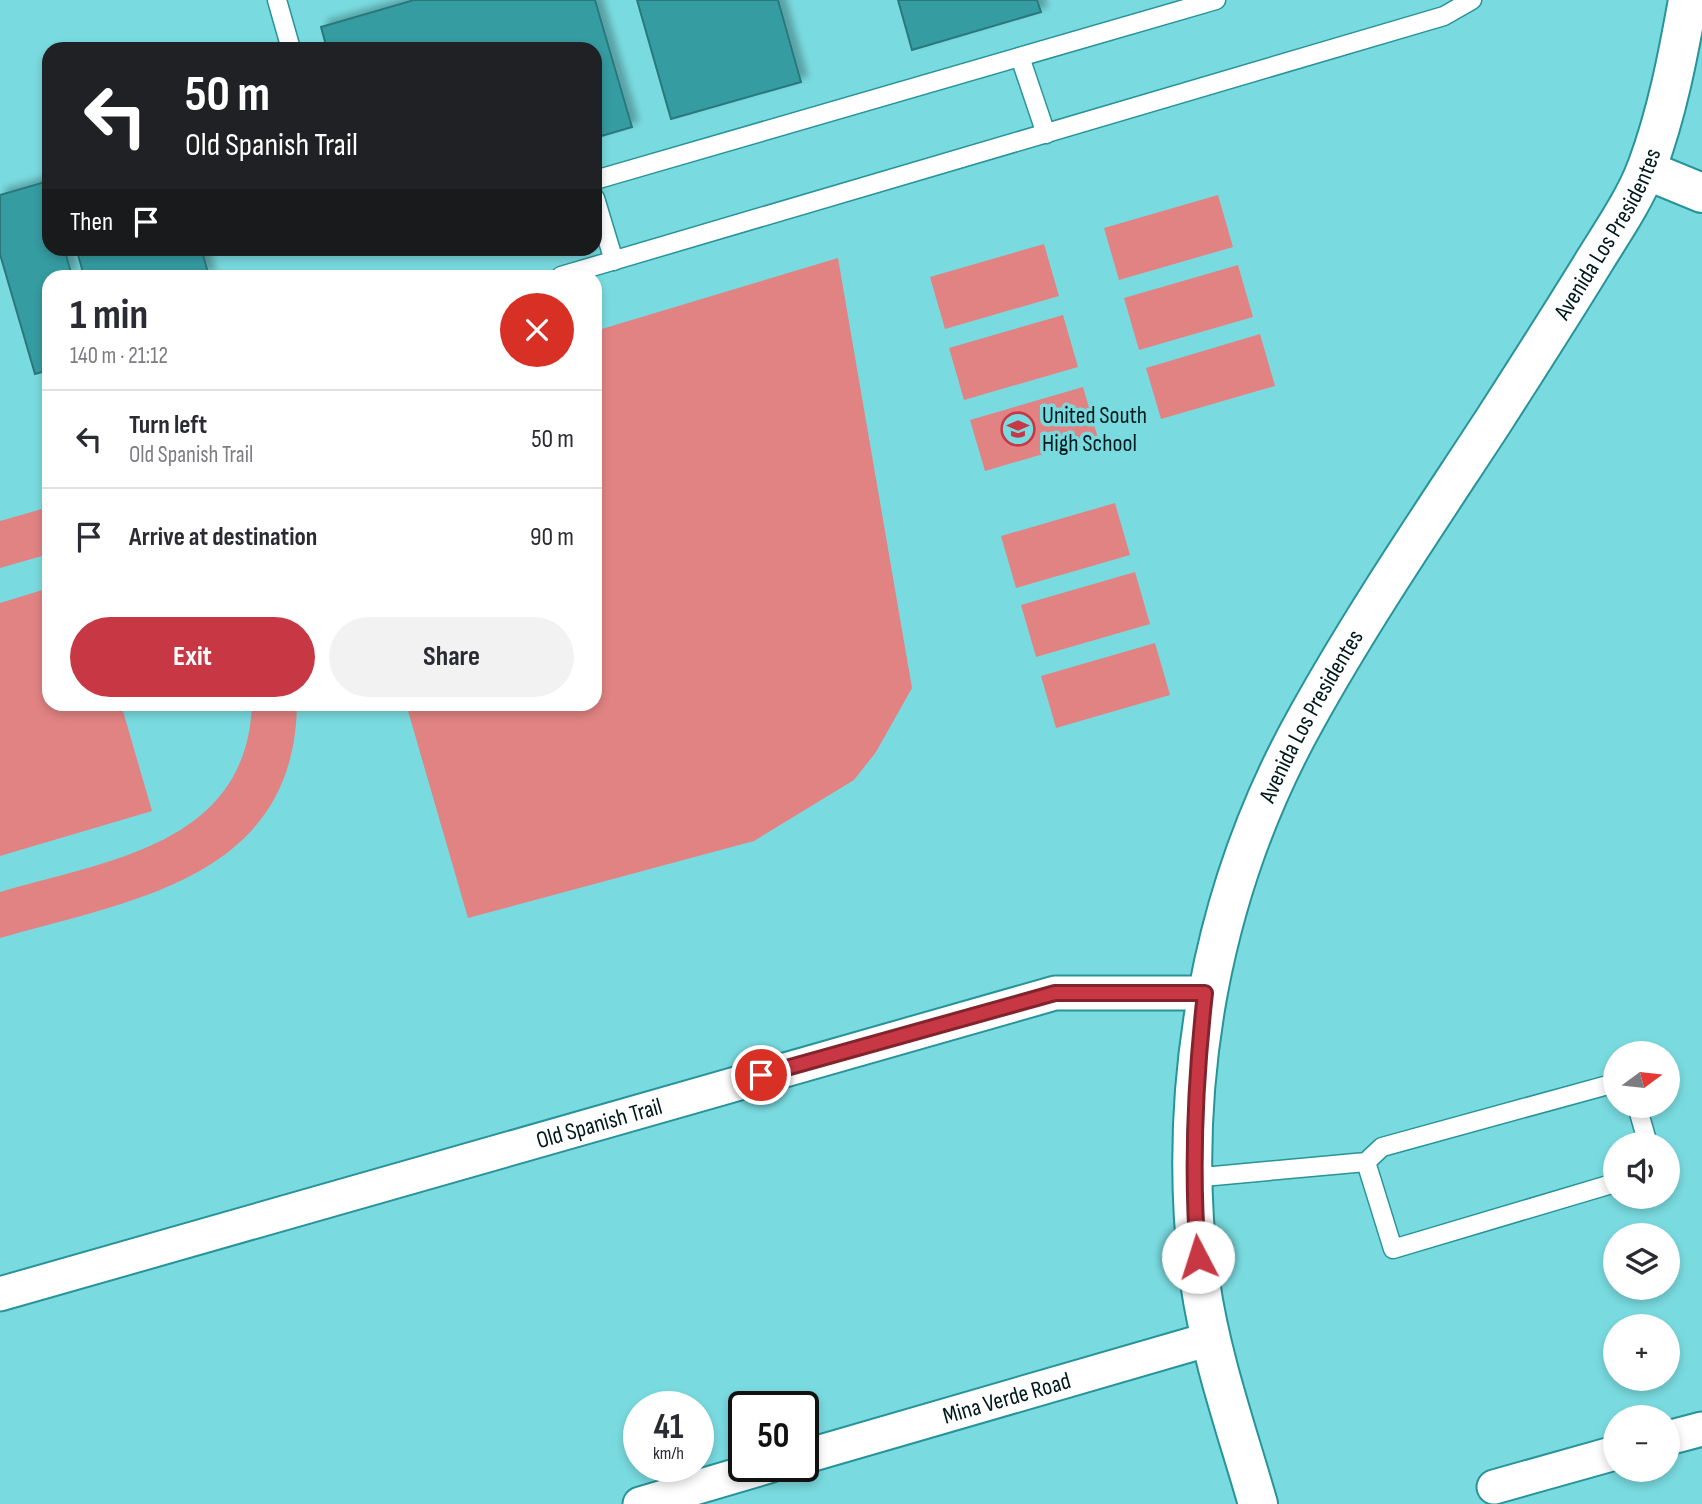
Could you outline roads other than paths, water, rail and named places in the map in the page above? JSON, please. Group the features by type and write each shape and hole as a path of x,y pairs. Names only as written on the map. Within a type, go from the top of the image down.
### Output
{"main road":[{"name":"Avenida Los Presidentes","path":"1258,1504 1210,1339 1200,1281 1192,1178 1195,1081 1205,993 1233,888 1260,813 1305,719 1554,327 1611,235 1646,170 1675,72 1688,0"},
{"path":"1646,170 1702,193"}],"street":[{"name":"Old Spanish Trail","path":"0,1294 1055,993 1205,993"},
{"name":"Mina Verde Road","path":"819,1452 1210,1339"},
{"path":"1680,1435 1702,1429"},
{"path":"1494,1488 1603,1456"},
{"path":"640,1504 728,1478"}],"lane":[{"path":"277,0 289,42"},
{"path":"602,178 1216,0"},
{"path":"582,270 1444,16 1472,0"},
{"path":"1020,57 1046,134"},
{"path":"602,221 614,261"},
{"path":"1192,1178 1366,1162 1382,1147 1603,1086"},
{"path":"1366,1162 1393,1250 1603,1187"}],"place":[{"name":"United South High School","path":"1018,429"}]}
